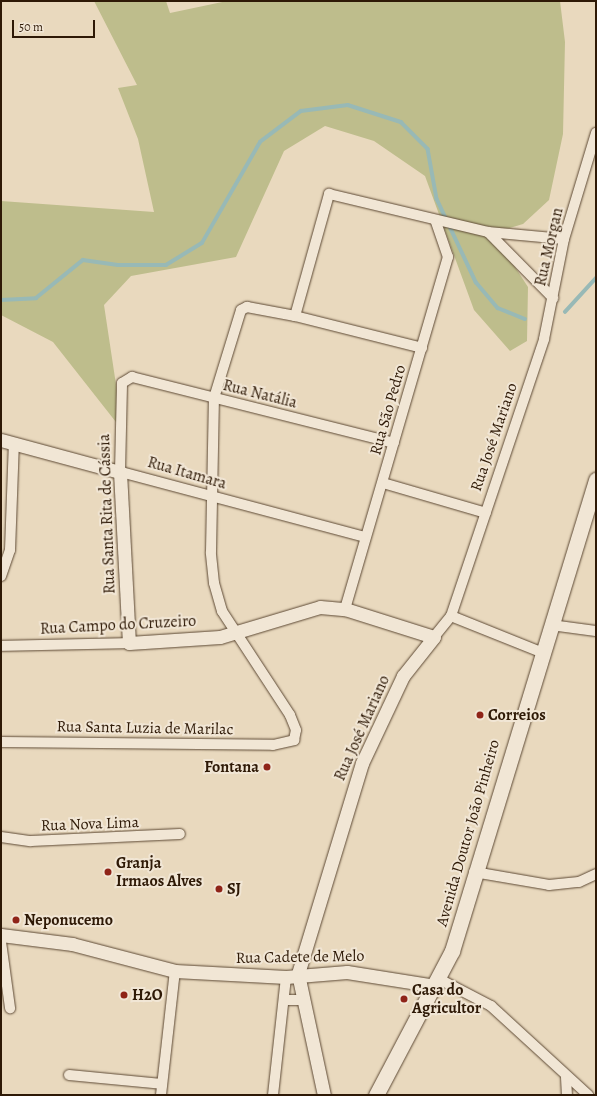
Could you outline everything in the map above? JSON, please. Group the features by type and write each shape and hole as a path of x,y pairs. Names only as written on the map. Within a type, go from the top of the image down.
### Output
{"main road":[{"name":"Avenida Doutor João Pinheiro","path":"376,1095 437,983 452,951 474,872 541,652 551,625 596,479"}],"street":[{"name":"Rua Morgan","path":"534,369 553,298 564,240 593,151 596,133"},
{"path":"295,316 330,194 488,232 564,240"},
{"name":"Rua São Pedro","path":"345,609 448,257 435,220"},
{"path":"488,232 553,298"},
{"path":"237,634 222,611 214,583 211,498 214,398 242,310 246,307 295,316 422,348"},
{"name":"Rua José Mariano","path":"324,1095 304,1000 292,976 362,763 403,676 451,616 534,369"},
{"name":"Rua Natália","path":"122,383 132,377 394,443"},
{"name":"Rua Santa Rita de Cássia","path":"122,383 120,472 129,643"},
{"name":"Rua Itamara","path":"1,440 211,498 365,537"},
{"path":"1,576 10,550 14,443"},
{"path":"383,482 486,513"},
{"name":"Rua Campo do Cruzeiro","path":"1,646 129,643 237,634 312,608 345,609 434,637"},
{"path":"451,616 541,652"},
{"path":"551,625 596,631"},
{"name":"Rua Santa Luzia de Marilac","path":"1,742 289,743 296,738 290,715 237,634"},
{"name":"Rua Nova Lima","path":"1,838 32,841 180,834"},
{"path":"474,872 549,885 579,882 596,874"},
{"name":"Rua Cadete de Melo","path":"1,935 72,944 174,971 292,976 376,974 437,983"},
{"path":"1,942 10,1008"},
{"path":"161,1095 174,971"},
{"path":"273,1095 284,1000 292,976"},
{"path":"437,983 491,1006 566,1077 588,1095"},
{"path":"284,1000 304,1000"},
{"path":"69,1075 162,1084"},
{"path":"566,1077 567,1095"}],"shaded area":[{"path":"94,1 166,1 170,13 227,1 560,1 565,42 563,134 549,200 523,224 493,233 528,287 527,341 510,351 474,310 425,176 374,141 325,126 284,151 236,257 131,276 104,305 123,431 53,342 1,315 1,201 154,212 138,139 118,88 137,85"}],"waterway":[{"path":"1,300 36,298 83,260 118,265 166,265 202,243 260,142 301,111 348,105 401,122 428,149 437,199 476,282 498,308 525,319"},
{"path":"565,312 596,278"}],"place":[{"name":"Correios","path":"480,715"},
{"name":"Fontana","path":"267,767"},
{"name":"Granja Irmaos Alves","path":"108,872"},
{"name":"SJ","path":"219,889"},
{"name":"Neponucemo","path":"16,920"},
{"name":"H2O","path":"124,995"},
{"name":"Casa do Agricultor","path":"404,999"}]}
